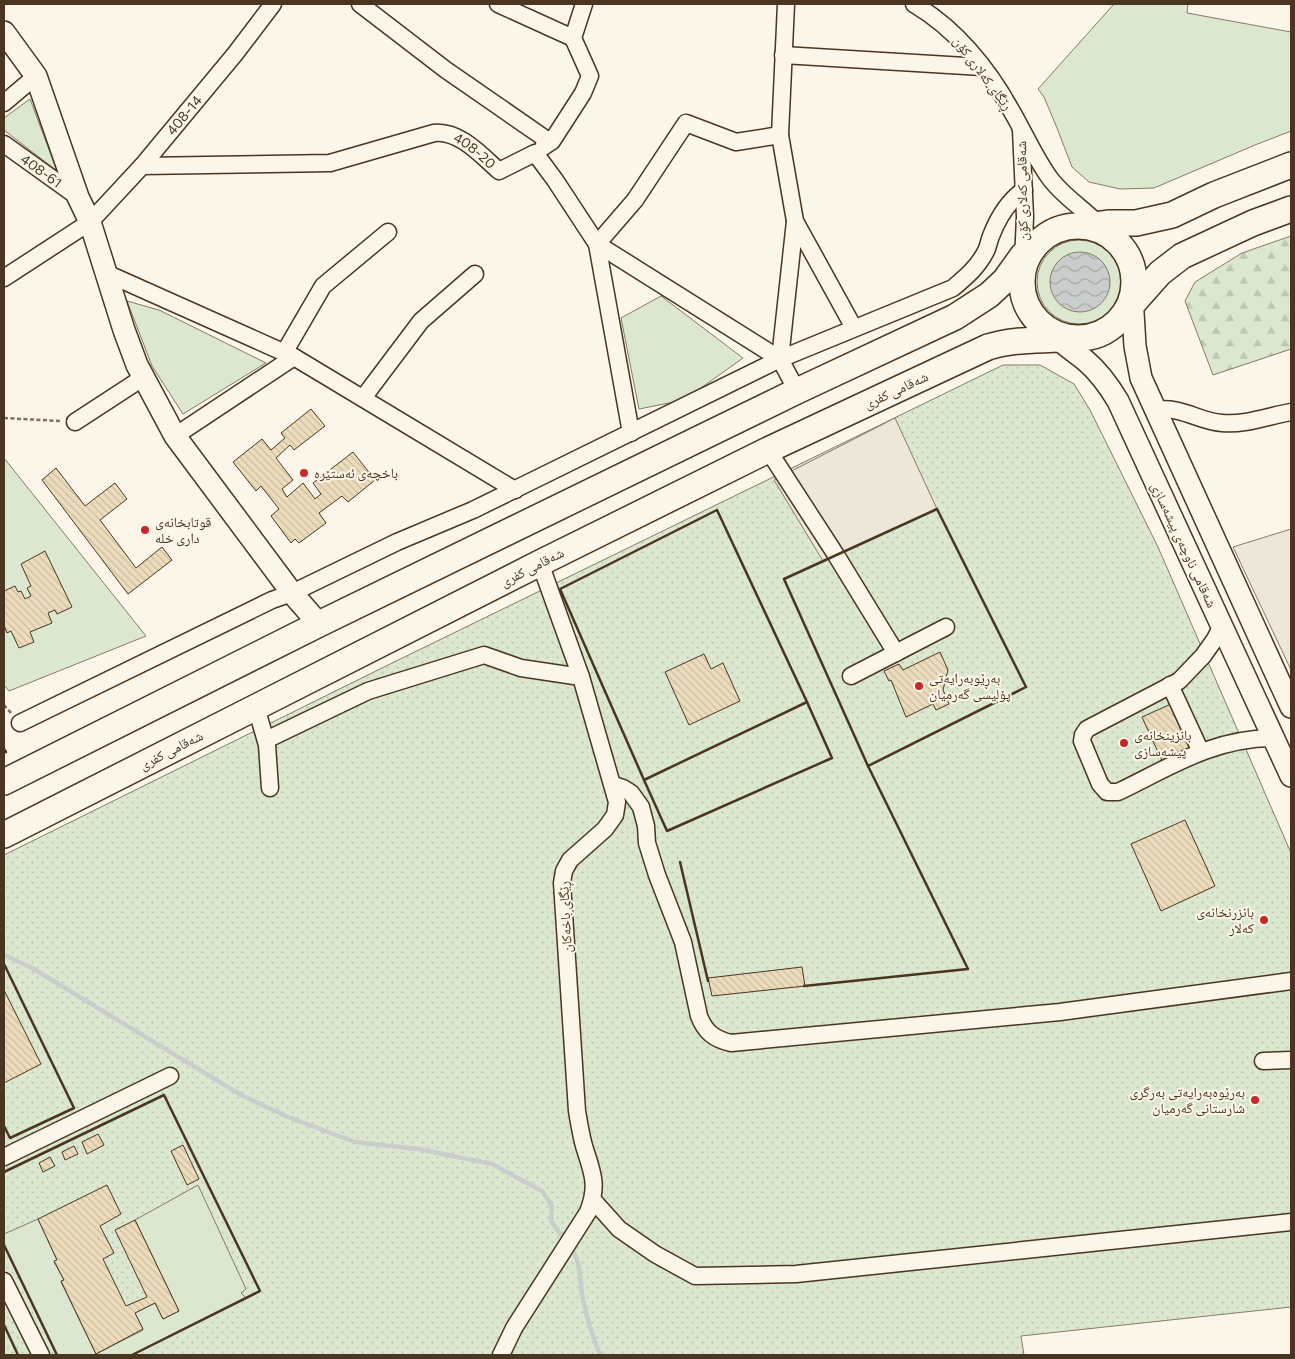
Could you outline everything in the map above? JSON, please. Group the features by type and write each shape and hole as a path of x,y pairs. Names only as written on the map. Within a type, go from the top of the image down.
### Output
{"highway":[{"path":"4,782 319,624 797,391 955,317 988,295 1005,280 1045,237 1057,230 1071,227 1097,228 1136,223 1172,215 1214,195 1291,165"},
{"path":"1027,257 1022,284 1024,299 1030,312 1040,324 1061,337 1096,336 1107,331 1160,273 1182,256 1253,223 1291,209"},
{"path":"1097,228 1122,246 1130,262 1134,278 1130,304"},
{"name":"شەقامی کفری","path":"4,835 540,563 768,450 988,347 1008,341 1061,337"}],"main road":[{"path":"4,32 36,76 78,197 90,222 137,365 176,436 292,593 319,624"},
{"path":"1130,304 1141,378 1291,707"},
{"name":"شەقامی ناوچەی پیشەسازی","path":"1061,337 1103,378 1118,401 1291,776"}],"street":[{"name":"408-14","path":"4,278 90,222 142,166 235,54 273,4"},
{"path":"360,4 446,70 550,142"},
{"path":"498,4 573,38 590,76 583,93 552,141 535,153 555,180 596,244 631,433"},
{"path":"573,38 584,4"},
{"path":"780,359 795,221 780,135 786,4"},
{"name":"ڕێگای کەلاری کۆن","path":"914,4 930,14 953,33 982,67 1002,95 1021,130"},
{"path":"783,55 982,67"},
{"path":"4,103 36,76"},
{"path":"596,244 635,200 686,123 736,142 780,135"},
{"name":"شەقامی کەلاری کۆن","path":"1021,130 1027,257"},
{"name":"شەقامی کەلاری کۆن","path":"1021,130 1058,188 1097,228"},
{"name":"408-20","path":"142,166 330,163 442,132 453,135 477,151 499,171 535,153"},
{"name":"408-61","path":"4,144 78,197"},
{"path":"20,723 272,600 292,593 397,542 515,490 780,359 952,288 975,269 987,250 991,236 1005,208 1015,196 1024,190"},
{"path":"795,221 854,328"},
{"path":"176,436 289,355 323,286 388,232"},
{"path":"596,244 780,359 797,391"},
{"path":"106,273 289,355 515,490"},
{"path":"363,398 421,321 475,274"},
{"path":"75,422 144,377"},
{"path":"1154,410 1176,409 1222,423 1255,421 1291,412"},
{"path":"768,450 836,555 896,653"},
{"name":"ڕێگای باخەکان","path":"540,563 581,677 618,802 615,816 593,841 570,860 564,871 562,883 577,1111 581,1137 593,1174 595,1187 591,1206"},
{"path":"1222,626 1215,640 1196,664 1179,681 1087,729 1082,741 1100,784 1108,792 1118,792 1201,752 1234,741 1274,738"},
{"path":"851,676 946,627"},
{"path":"266,740 368,691 484,655 521,668 581,677"},
{"path":"1170,685 1201,752"},
{"path":"256,707 266,740 270,788"},
{"path":"614,785 631,793 641,807 646,826 647,843 657,875 683,942 703,1027 710,1034 731,1043 1060,1012 1291,981"},
{"path":"1263,1061 1291,1060"},
{"path":"4,1157 170,1076"},
{"path":"500,1355 514,1328 591,1206 655,1254 695,1276 796,1274 1291,1222"},
{"path":"4,1281 41,1355"}],"path":[{"path":"4,418 75,422"}],"green space":[{"path":"1114,4 1188,4 1187,13 1291,32 1291,131 1154,188 1120,189 1089,182 1072,167 1044,97 1038,89"},
{"path":"30,99 57,171 4,130 4,118"},
{"path":"1291,236 1291,349 1213,375 1185,301 1195,282 1242,253"},
{"path":"1079,240 1095,243 1109,252 1118,266 1121,282 1118,298 1109,312 1095,321 1079,324 1063,321 1049,312 1040,298 1037,282 1040,266 1049,252 1063,243"},
{"path":"661,296 743,358 684,400 639,409 621,318"},
{"path":"127,301 159,310 266,363 183,414 152,366"},
{"path":"1003,365 1040,365 1074,384 1090,410 1158,547 1291,853 1291,1307 1021,1336 1024,1355 4,1355 4,855"},
{"path":"4,458 146,636 9,691 4,685"},
{"path":"198,1185 246,1289 241,1293 246,1298 132,1355 57,1355 4,1245 4,1234 38,1219 57,1260 54,1262 64,1280 61,1282 96,1354 143,1330 135,1313 155,1303 163,1319 179,1311 135,1220"}],"shaded area":[{"path":"895,418 937,509 823,561 774,480"},
{"path":"1291,529 1291,670 1233,547"}],"water":[{"path":"1074,252 1086,252 1097,257 1105,265 1110,276 1108,294 1097,307 1086,312 1074,312 1063,307 1055,299 1050,288 1050,276 1055,265 1063,257"}],"building":[{"path":"311,409 325,426 294,450 290,445 276,458 293,480 282,489 287,497 303,483 315,499 321,494 313,483 353,452 375,480 348,502 342,496 319,513 326,523 299,543 295,539 291,543 271,516 279,509 261,486 256,491 233,462 262,439 271,450 285,438 281,433"},
{"path":"56,468 85,506 115,483 127,499 100,520 136,568 162,547 172,560 128,594 42,480"},
{"path":"45,551 72,607 57,614 55,610 48,613 52,623 30,632 34,642 19,648 11,631 7,633 4,625 4,591 15,586 18,592 21,591 25,599 31,596 27,588 31,586 21,564"},
{"name":"بەڕێوبەرایەتی پۆلیسی گەرمیان","path":"940,652 948,670 943,690 949,704 936,710 933,704 906,717 891,680 889,681 884,671 899,664 903,670"},
{"path":"704,654 711,669 723,663 740,701 689,725 665,672"},
{"path":"1171,704 1192,749 1163,763 1142,717"},
{"path":"1185,820 1215,886 1161,911 1131,844"},
{"path":"802,967 805,986 712,996 708,978"},
{"path":"4,990 41,1064 4,1083"},
{"path":"98,1134 104,1145 87,1154 82,1142"},
{"path":"183,1145 199,1179 187,1185 171,1151"},
{"path":"74,1146 78,1154 65,1160 62,1152"},
{"path":"50,1157 55,1166 43,1172 39,1163"},
{"path":"107,1185 121,1214 100,1226 114,1253 103,1259 126,1306 147,1297 115,1230 135,1220 179,1311 163,1319 155,1303 135,1313 143,1329 96,1354 61,1281 64,1280 54,1261 57,1260 38,1219"}],"waterway":[{"path":"4,955 32,968 241,1095 288,1117 355,1142 418,1149 492,1164 542,1191 552,1206 551,1221 566,1242"},
{"path":"571,1248 577,1260 590,1328 600,1355"}],"wall":[{"path":"937,509 1026,687 868,766 784,579 937,509"},
{"path":"717,510 807,702 644,780 560,589 717,510"},
{"path":"644,780 667,831 832,758 807,702"},
{"path":"4,749 6,752 4,753"},
{"path":"804,986 968,969 868,766"},
{"path":"680,862 708,981"},
{"path":"4,964 74,1108 10,1138 4,1126"},
{"path":"4,1172 164,1095 260,1291 132,1355"},
{"path":"4,1245 57,1355"},
{"path":"4,1325 18,1355"}],"place":[{"name":"باخچەی ئەستێرە","path":"304,473"},
{"name":"قوتابخانەی داری خلە","path":"145,530"},
{"name":"بەڕێوبەرایەتی پۆلیسی گەرمیان","path":"919,686"},
{"name":"بانزینخانەی پیشەسازی","path":"1124,743"},
{"name":"بانزرنخانەی کەلار","path":"1264,920"},
{"name":"بەرێوەبەرایەتی بەرگری شارستانی گەرمیان","path":"1255,1100"}]}
